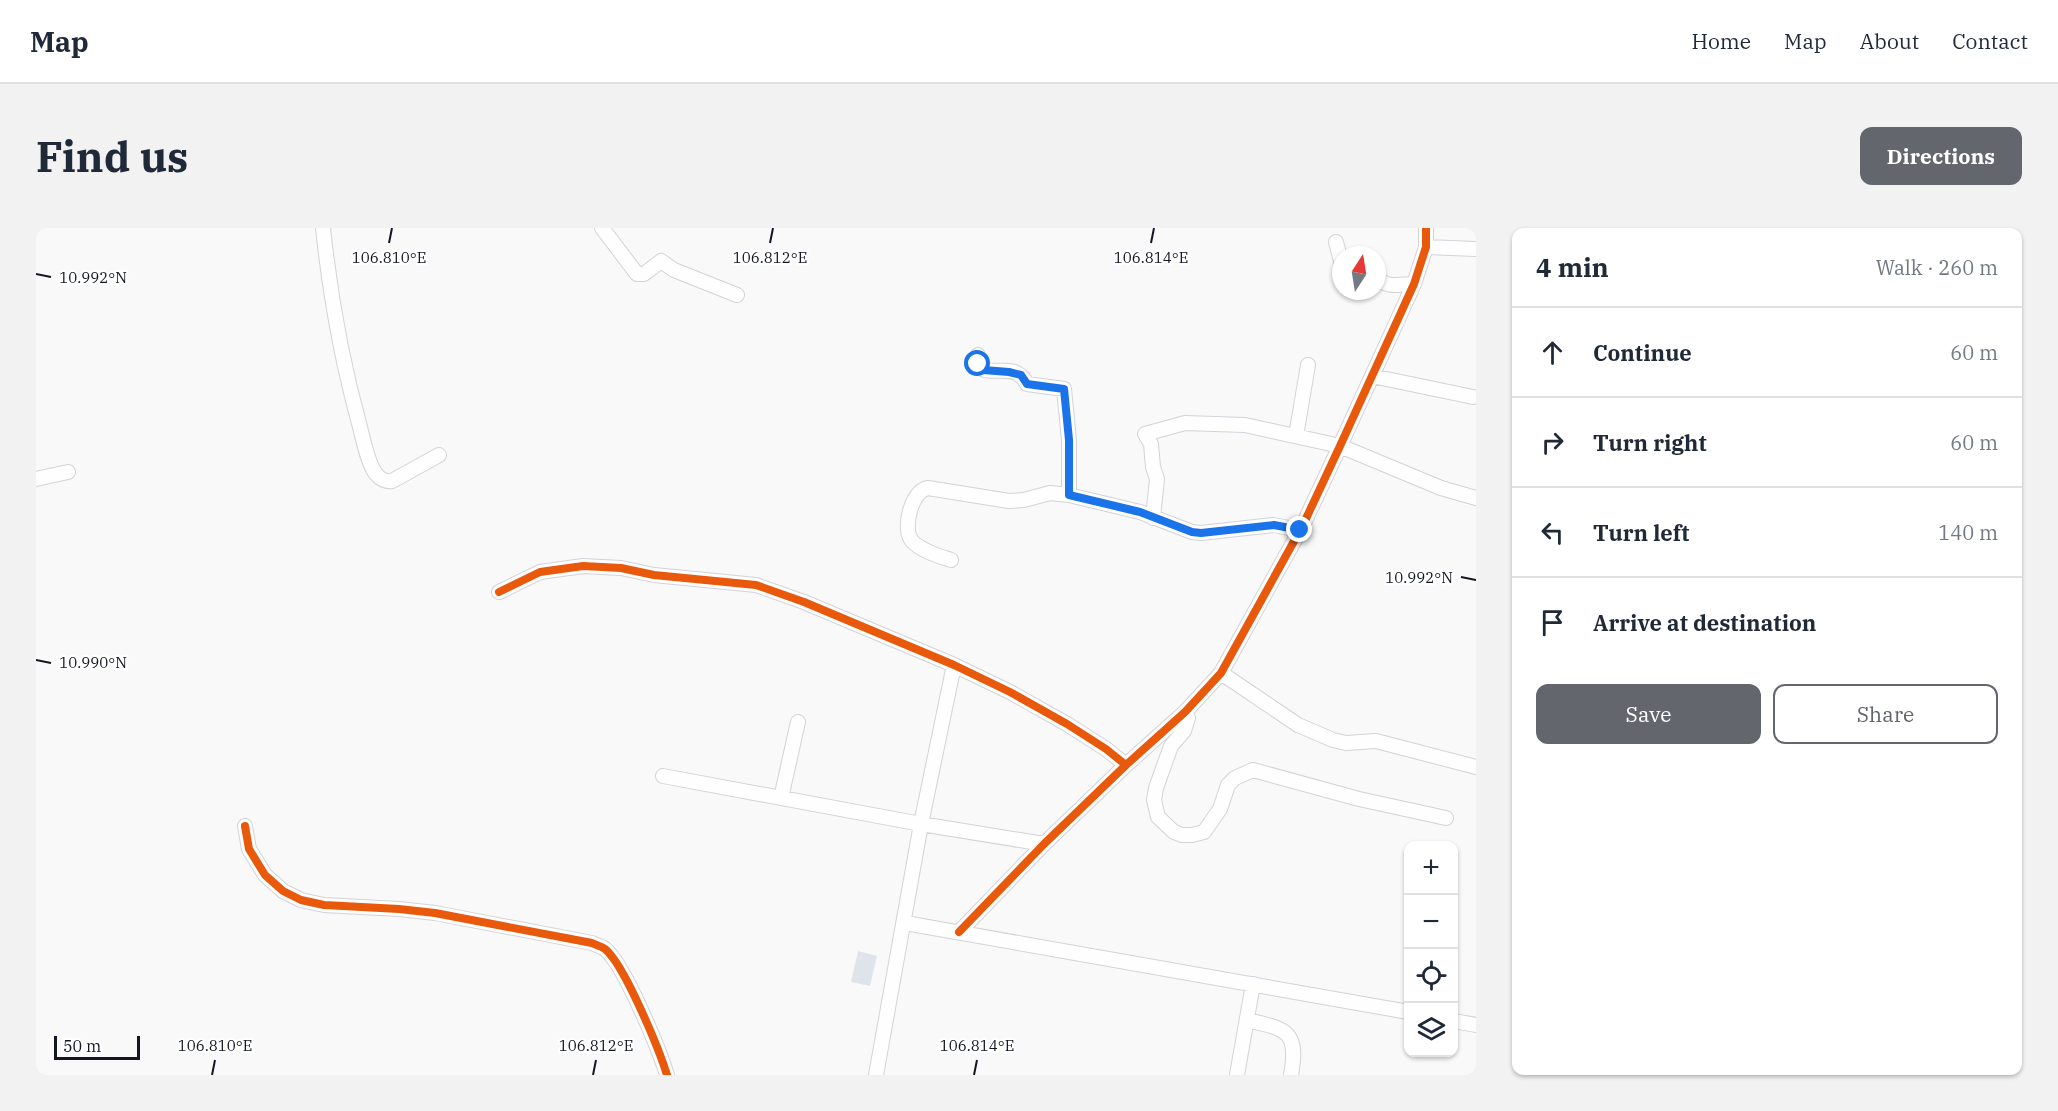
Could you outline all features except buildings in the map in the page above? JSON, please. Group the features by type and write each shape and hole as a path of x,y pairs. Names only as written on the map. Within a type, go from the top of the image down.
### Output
{"street":[{"path":"323,228 332,299 353,401 364,445 375,473 384,480 392,481 439,455"},
{"path":"602,228 637,274 644,274 661,261 674,270 737,295"},
{"path":"959,932 1044,844 1185,712 1221,673 1300,530 1340,446 1414,284 1426,248 1426,228"},
{"path":"1336,242 1337,246"},
{"path":"1426,248 1476,249"},
{"path":"1386,285 1414,284"},
{"path":"978,355 979,367 983,370 1009,372 1021,375 1027,384 1064,389 1069,440 1069,495"},
{"path":"1296,436 1308,365"},
{"path":"1372,376 1473,397"},
{"path":"1153,518 1157,479 1153,467 1151,444 1146,437 1147,433 1185,423 1245,425 1340,446 1441,488 1476,498"},
{"path":"36,479 68,472"},
{"path":"951,560 919,547 908,535 913,502 921,489 928,488 1009,501 1024,500 1050,493 1069,495 1120,507 1201,533 1274,525 1300,530"},
{"path":"499,592 540,572 583,566 621,568 654,575 756,585 804,602 954,665 1067,724 1126,765"},
{"path":"876,1075 921,824 954,665"},
{"path":"1221,673 1298,725 1333,740 1346,743 1376,741 1476,767"},
{"path":"1185,712 1188,718 1184,731 1171,746 1154,800 1158,817 1182,835 1204,832 1220,809 1228,785 1235,778 1253,770 1359,800 1446,818"},
{"path":"781,798 798,722"},
{"path":"663,776 921,824 1044,844"},
{"path":"245,826 249,849 265,875 283,891 301,900 324,905 435,913 603,947 627,983 659,1050 667,1075"},
{"path":"905,923 1404,1011"},
{"path":"1237,1075 1253,984"},
{"path":"1247,1020 1278,1029 1290,1037 1293,1041 1290,1075"},
{"path":"1458,1022 1476,1025"}],"cycle path":[{"path":"959,932 1044,844 1185,712 1221,673 1303,525 1340,446 1414,284 1426,247 1426,228"},
{"path":"499,592 540,572 583,566 621,568 654,575 756,585 804,602 954,665 1010,692 1067,724 1126,765"},
{"path":"245,826 249,849 265,875 283,891 301,900 324,905 435,913 592,943 603,948 622,971 657,1046 667,1075"}],"route":[{"path":"978,364 983,370 1021,375 1027,384 1064,389 1069,440 1069,495 1140,512 1192,532 1274,525 1300,530"}]}
